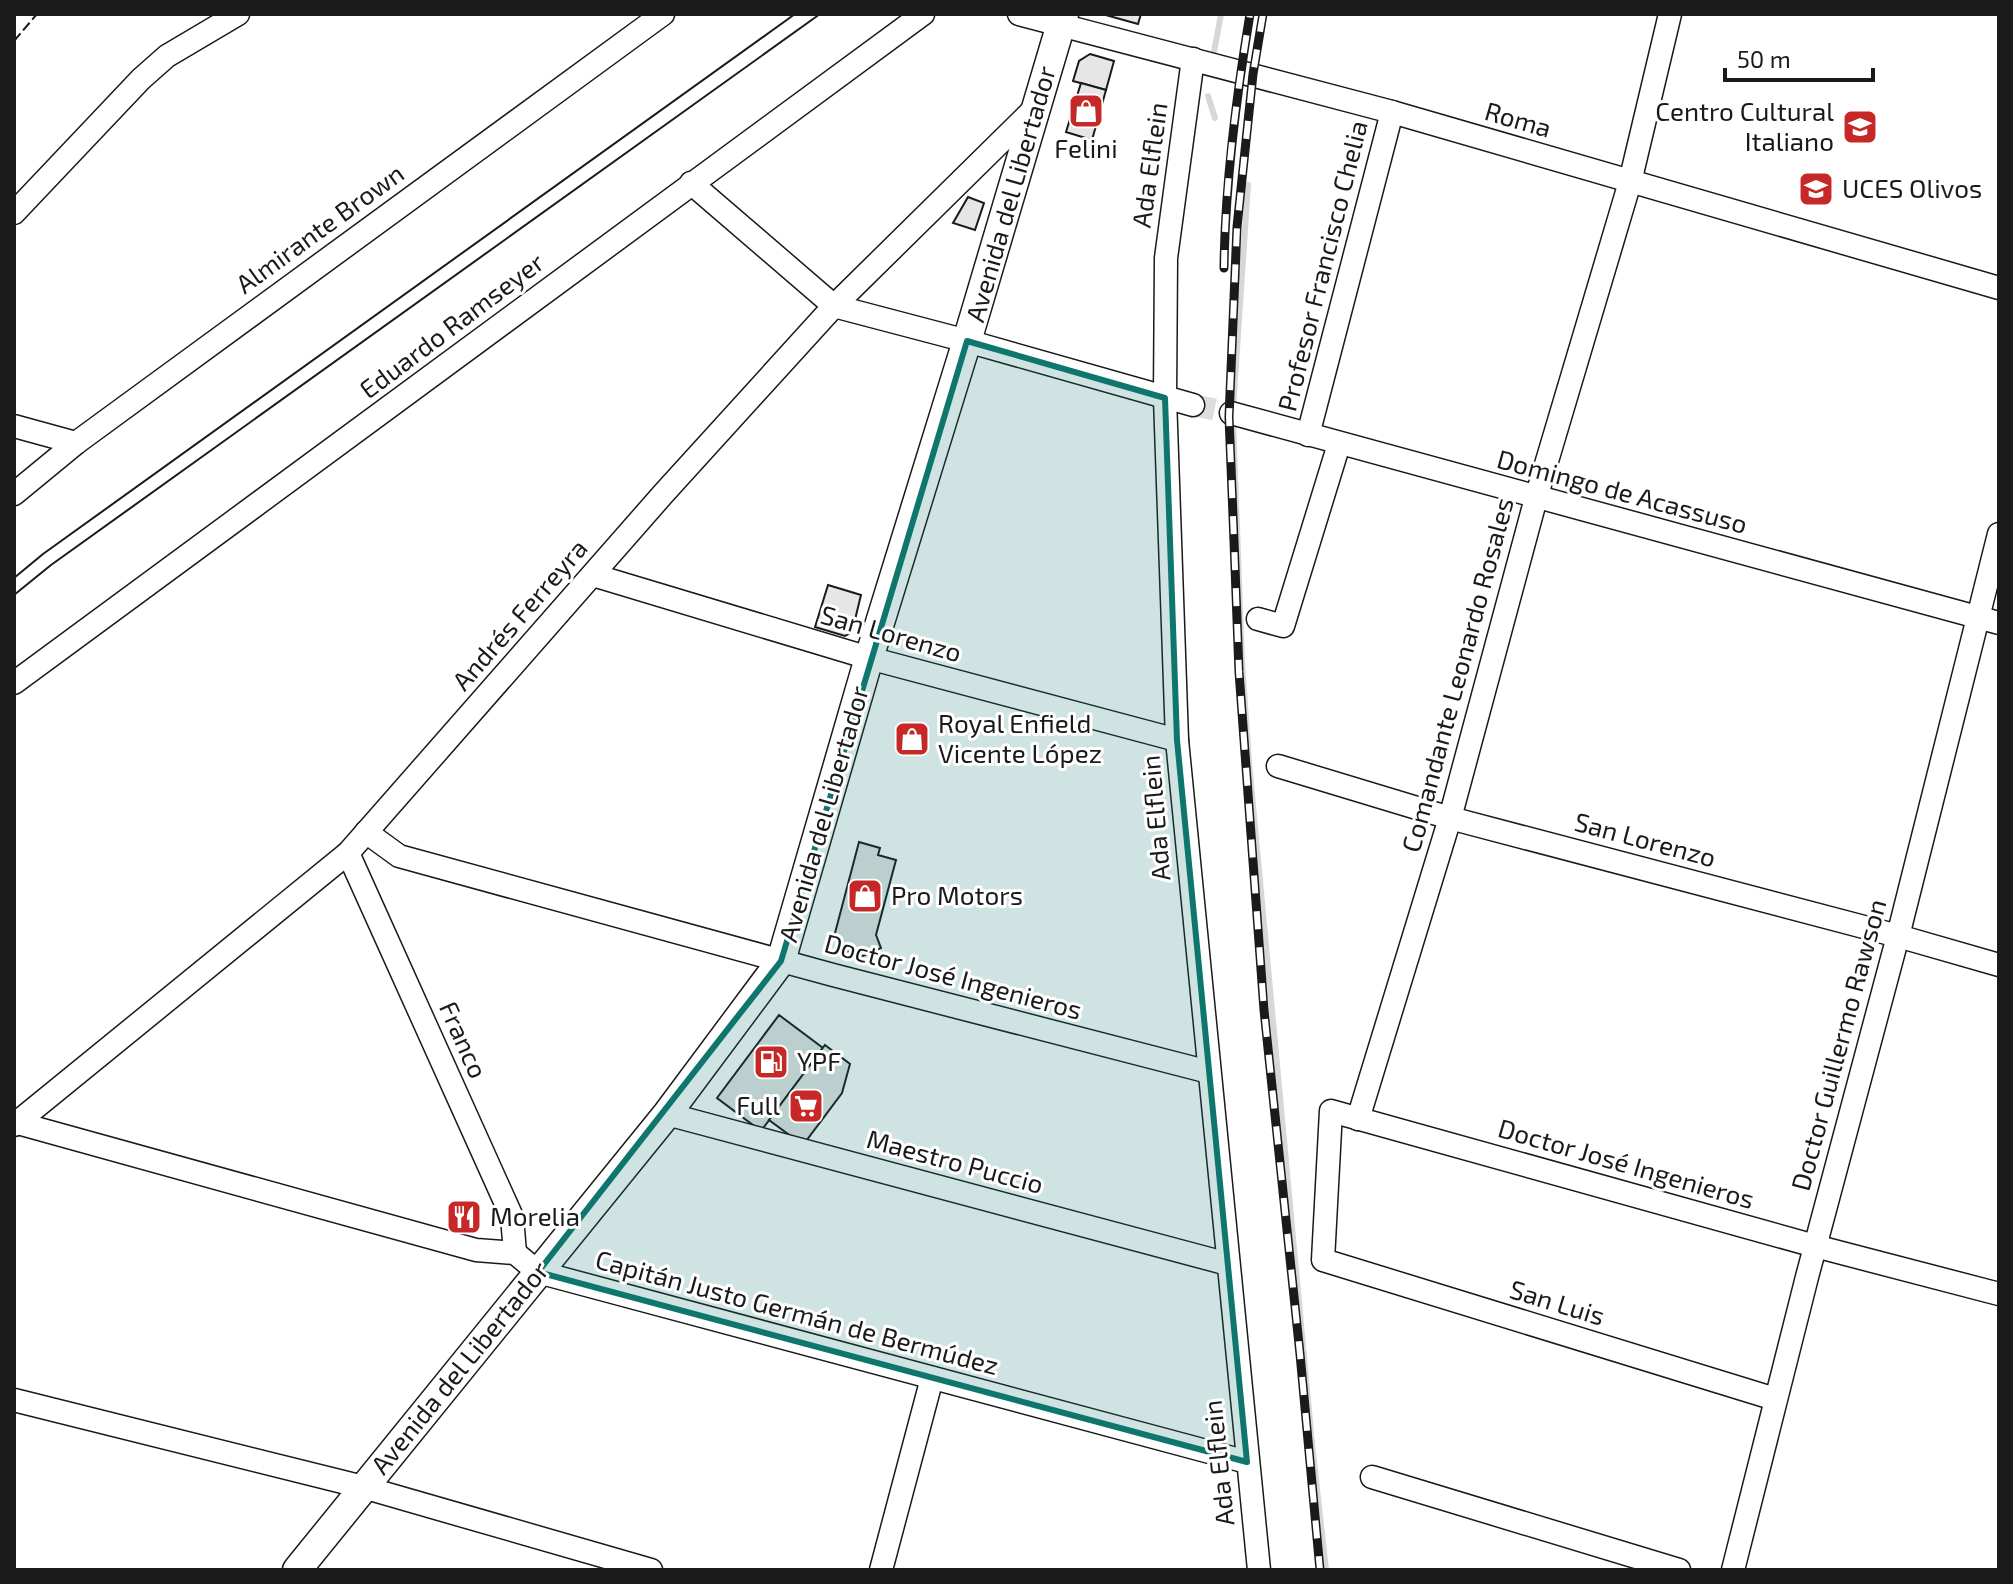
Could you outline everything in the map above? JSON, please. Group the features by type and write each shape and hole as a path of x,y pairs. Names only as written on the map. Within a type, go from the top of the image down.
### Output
{"main road":[{"name":"Avenida del Libertador","path":"297,1570 667,1114 781,961 1062,20"}],"street":[{"path":"14,213 141,79 167,56 238,14"},
{"name":"Almirante Brown","path":"14,494 76,443 663,14"},
{"name":"Eduardo Ramseyer","path":"14,683 923,14"},
{"name":"Roma","path":"1019,14 1062,20 1392,112 1999,288"},
{"name":"Comandante Leonardo Rosales","path":"1358,1119 1450,818 1536,498 1630,182 1670,14"},
{"name":"Ada Elflein","path":"1193,59 1166,258 1165,398 1177,740 1259,1570"},
{"name":"Andrés Ferreyra","path":"15,1123 348,853 664,493 834,306 1036,106"},
{"name":"Profesor Francisco Chelia","path":"1308,435 1392,112"},
{"path":"691,183 834,306 1191,405"},
{"path":"1165,374 1176,396 1191,405"},
{"path":"1167,435 1176,414 1191,405"},
{"name":"Domingo de Acassuso","path":"1231,413 1988,620"},
{"path":"14,426 76,443"},
{"path":"1258,619 1283,626 1339,444"},
{"name":"Doctor Guillermo Rawson","path":"1733,1570 1775,1399 1898,936 1988,620 1999,534"},
{"name":"San Lorenzo","path":"593,575 869,658 1177,740"},
{"name":"San Lorenzo","path":"1278,766 1450,818 1999,965"},
{"name":"Doctor José Ingenieros","path":"366,832 399,856 781,961 1209,1072"},
{"name":"Franco","path":"348,853 512,1217 515,1253"},
{"name":"Doctor José Ingenieros","path":"1323,1260 1331,1111 1999,1294"},
{"name":"Maestro Puccio","path":"667,1114 1228,1264"},
{"path":"15,1123 476,1250 515,1253"},
{"name":"Capitán Justo Germán de Bermúdez","path":"515,1253 538,1272 1247,1462"},
{"name":"San Luis","path":"1323,1260 1775,1399"},
{"path":"881,1570 932,1378"},
{"path":"14,1400 363,1487 651,1570"},
{"path":"1372,1477 1679,1570"}],"highlighted area":[{"path":"967,341 1165,398 1177,740 1247,1462 538,1272 781,961"}],"building":[{"path":"1102,14 1141,14 1138,24"},
{"path":"1090,54 1114,61 1106,90 1073,81 1079,61"},
{"name":"Felini","path":"1081,83 1106,90 1092,140 1066,132"},
{"path":"968,197 984,203 975,230 953,223"},
{"path":"828,585 861,595 852,632 845,636 815,627"},
{"name":"Pro Motors","path":"859,842 880,848 878,855 896,860 876,935 881,948 863,956 846,951 835,933"},
{"path":"779,1015 823,1048 761,1131 717,1098"},
{"name":"Full","path":"825,1045 850,1064 842,1093 803,1145 769,1120"}],"waterway":[{"path":"1214,52 1221,14"},
{"path":"1208,96 1215,118"},
{"path":"1233,409 1248,185"},
{"path":"1233,420 1249,762 1326,1570"}],"tunnel":[{"path":"1193,405 1231,413"}],"tram line":[{"path":"14,578 43,554 795,14"},
{"path":"14,595 51,565 820,14"}],"railway":[{"path":"1224,268 1232,141 1250,14"},
{"path":"1263,14 1253,74 1237,227 1229,417 1239,672 1264,1010 1320,1570"}],"fence":[{"path":"14,41 37,14"}],"place":[{"name":"Felini","path":"1086,111"},
{"name":"Centro Cultural Italiano","path":"1860,127"},
{"name":"UCES Olivos","path":"1816,189"},
{"name":"Royal Enfield Vicente López","path":"912,739"},
{"name":"Pro Motors","path":"865,896"},
{"name":"YPF","path":"771,1062"},
{"name":"Full","path":"806,1106"},
{"name":"Morelia","path":"464,1217"}]}
